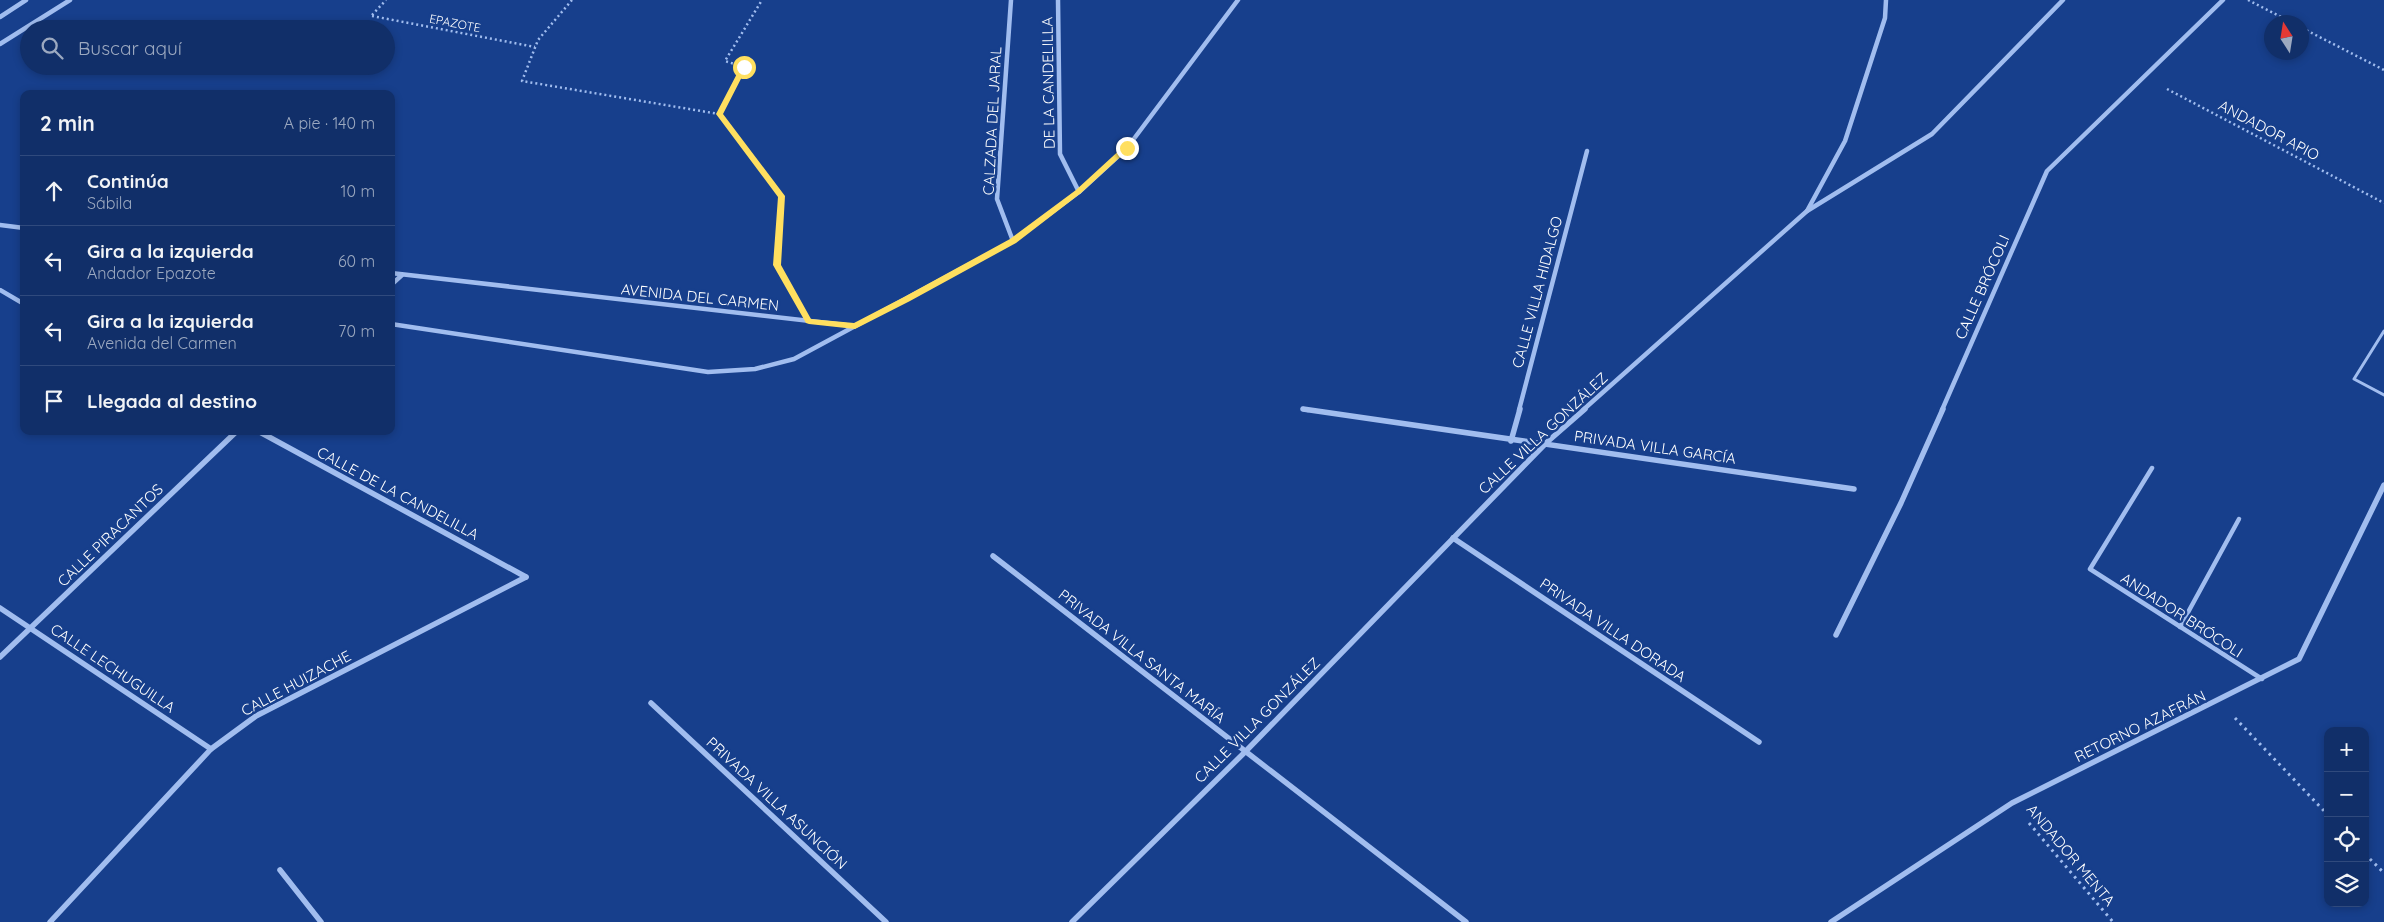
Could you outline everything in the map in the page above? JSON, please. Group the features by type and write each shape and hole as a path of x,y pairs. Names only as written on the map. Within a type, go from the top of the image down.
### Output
{"street":[{"path":"0,17 26,0"},
{"path":"38,20 70,0"},
{"name":"CALZADA DEL JARAL","path":"1011,0 997,199 1013,241"},
{"name":"DE LA CANDELILLA","path":"1058,0 1060,154 1079,192"},
{"path":"395,325 708,372 755,370 794,359 1013,241 1079,192 1127,148 1238,0"},
{"path":"1807,211 1845,141 1885,18 1886,0"},
{"name":"CALLE VILLA GONZÁLEZ","path":"1072,922 1245,752 1546,443 1807,211 1932,134 2063,0"},
{"name":"CALLE BRÓCOLI","path":"1836,635 1900,503 2047,171 2223,0"},
{"path":"0,44 20,31"},
{"name":"CALLE VILLA HIDALGO","path":"1511,441 1587,150"},
{"path":"0,225 20,228"},
{"name":"AVENIDA DEL CARMEN","path":"395,274 855,326"},
{"path":"395,281 402,275"},
{"path":"0,290 20,302"},
{"name":"PRIVADA VILLA GARCÍA","path":"1303,409 1511,441 1546,443 1854,489"},
{"name":"CALLE PIRACANTOS","path":"0,657 233,435"},
{"name":"CALLE DE LA CANDELILLA","path":"265,435 526,577"},
{"name":"RETORNO AZAFRÁN","path":"1830,922 2012,803 2299,659 2383,490"},
{"name":"PRIVADA VILLA DORADA","path":"1453,538 1759,742"},
{"name":"PRIVADA VILLA SANTA MARÍA","path":"993,556 1466,922"},
{"name":"CALLE HUIZACHE","path":"50,922 211,749 256,716 526,577"},
{"name":"CALLE LECHUGUILLA","path":"0,608 211,749"},
{"name":"PRIVADA VILLA ASUNCIÓN","path":"651,703 886,922"},
{"path":"280,870 321,922"}],"lane":[{"path":"2384,331 2354,379 2384,395"},
{"name":"ANDADOR BRÓCOLI","path":"2152,468 2090,569 2262,679"},
{"path":"2180,627 2239,520"}],"path":[{"name":"EPAZOTE","path":"386,0 372,16 393,20"},
{"path":"572,0 538,40 522,81 720,114 782,196 777,265 809,321"},
{"path":"720,114 744,67 726,61 762,0"},
{"path":"2247,0 2277,15"},
{"name":"EPAZOTE","path":"395,20 535,47"},
{"path":"2309,32 2384,70"},
{"name":"ANDADOR APIO","path":"2144,77 2384,203"},
{"path":"2218,701 2324,811"},
{"name":"ANDADOR MENTA","path":"2012,803 2113,922"},
{"path":"2369,858 2384,873"}],"route":[{"path":"744,67 720,114 782,196 777,265 809,321 855,326 907,299 1013,241 1079,192 1127,148"}]}
